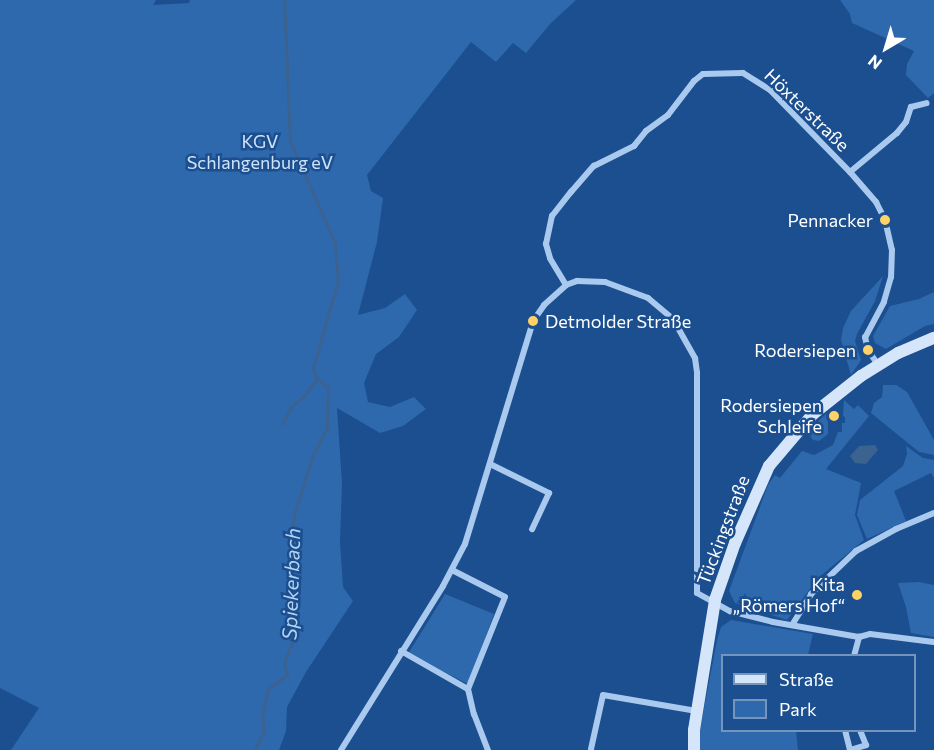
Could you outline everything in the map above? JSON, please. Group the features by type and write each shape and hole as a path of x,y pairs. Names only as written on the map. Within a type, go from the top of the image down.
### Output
{"street":[{"name":"Höxterstraße","path":"566,285 547,251 547,238 552,216 594,166 634,146 646,131 668,115 694,81 704,74 743,74 758,80 850,172 876,202 885,220 892,250 891,277 884,302 865,338 868,350 878,365"},
{"name":"Höxterstraße","path":"850,172 897,133 906,122 911,107 927,103"},
{"path":"341,750 452,570 465,544 533,321 544,305 566,285 577,282 605,282 635,291 667,314 690,345 698,373 697,593 733,612 792,626 859,636 870,634 934,642"},
{"name":"Tückingstraße","path":"694,750 697,711 714,603 738,535 769,466 813,414 878,365 898,353 934,338"},
{"path":"490,464 549,493 532,529"},
{"path":"792,626 812,594 856,551 896,529 934,513"},
{"path":"452,570 505,597 468,689 474,714 488,750"},
{"path":"854,654 859,636"},
{"path":"401,651 468,689"},
{"path":"591,749 603,695 697,711"},
{"path":"846,732 850,750 866,745 861,732"}],"green space":[{"name":"KGV Schlangenburg eV","path":"0,0 156,0 153,5 189,3 190,0 576,0 550,24 526,53 513,43 496,62 471,42 367,175 371,191 383,198 377,242 358,315 385,308 405,294 417,310 399,337 376,354 364,383 368,402 390,407 414,397 426,409 403,426 380,433 337,408 342,483 340,542 343,587 353,601 306,672 287,707 286,731 279,750 11,750 39,708 0,688"},
{"path":"840,0 934,0 934,93 928,98 906,75 907,64 914,51 852,23 850,14"},
{"path":"883,276 875,301 857,334 855,341 861,360 851,375 841,340 843,328 851,311"},
{"path":"934,292 934,324 925,326 886,349 875,343 873,336 890,306 919,299"},
{"path":"883,385 896,385 907,392 934,440 934,455 919,452 871,413 874,403 882,397"},
{"path":"844,400 854,409 858,405 869,416 826,469 861,483 855,515 864,540 818,578 787,620 735,603 729,591 768,485 775,475 780,478 802,451 814,455 833,445 838,432 842,432 842,423 845,423"},
{"path":"828,412 828,434 819,441 813,440 807,432"},
{"path":"906,446 923,458 934,460 934,478 931,473 894,491 906,521 867,539 857,515 860,500 903,466 907,454"},
{"path":"919,582 934,585 934,637 911,633 898,583"},
{"path":"445,594 494,614 468,684 408,654"},
{"path":"731,620 813,634 808,654 721,654 721,732 796,732 798,750 699,750 698,740 721,627"}],"shaded area":[{"path":"875,445 878,450 866,464 855,463 850,456 859,446"}],"waterway":[{"name":"Spiekerbach","path":"255,750 264,731 262,717 268,689 287,674 284,663 292,643 293,519 312,457 327,427 328,387 317,379 313,368 338,280 335,243 290,141 284,0"},
{"path":"282,424 291,407 303,397 317,379"}],"place":[{"name":"Pennacker","path":"885,220"},
{"name":"Detmolder Straße","path":"533,321"},
{"name":"Rodersiepen","path":"868,350"},
{"name":"Rodersiepen Schleife","path":"834,416"},
{"name":"Kita „Römers Hof“","path":"857,595"}]}
